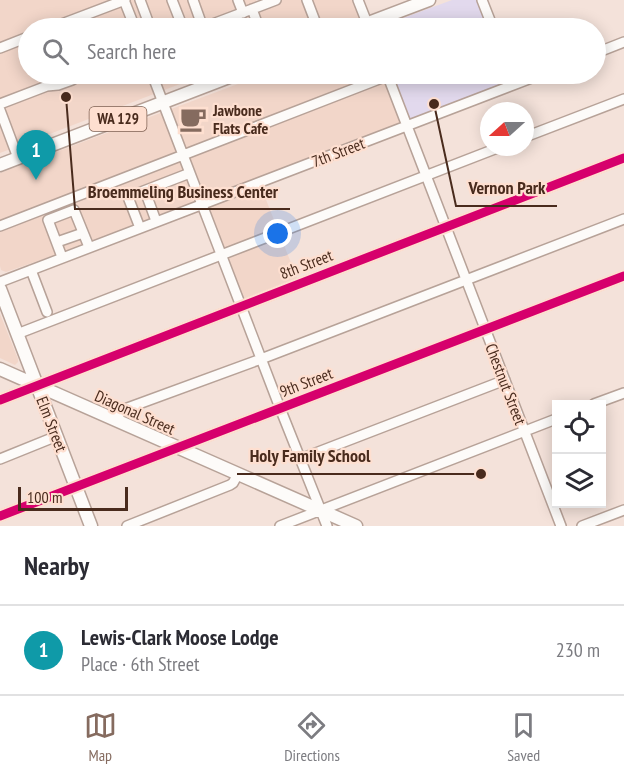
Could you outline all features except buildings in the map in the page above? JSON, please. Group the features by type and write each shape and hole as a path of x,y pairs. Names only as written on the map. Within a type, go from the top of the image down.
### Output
{"main road":[{"path":"387,18 429,0"},
{"name":"WA 129","path":"0,165 210,84"},
{"name":"Elm Street","path":"0,289 91,526"},
{"name":"Diagonal Street","path":"0,369 356,526"}],"street":[{"path":"84,18 124,0 131,18"},
{"path":"140,0 147,18"},
{"path":"172,0 179,18"},
{"path":"193,0 199,18"},
{"path":"238,0 252,18"},
{"path":"229,18 276,0"},
{"path":"307,0 314,18"},
{"path":"358,0 365,18"},
{"path":"482,0 489,18"},
{"path":"1,44 18,40"},
{"path":"606,49 624,42"},
{"path":"0,104 47,86 61,84"},
{"path":"156,84 327,526"},
{"path":"0,226 364,84"},
{"name":"Chestnut Street","path":"391,84 561,526"},
{"name":"7th Street","path":"0,282 515,84"},
{"path":"534,134 624,99"},
{"path":"0,110 18,158"},
{"path":"17,334 480,155"},
{"name":"8th Street","path":"0,399 624,158"},
{"path":"140,228 128,197 190,173"},
{"path":"145,191 156,221"},
{"path":"62,258 48,220 74,210 89,247"},
{"path":"116,420 122,410 624,219"},
{"path":"57,243 83,233"},
{"path":"31,270 47,312"},
{"name":"9th Street","path":"0,516 624,276"},
{"path":"300,459 505,380"},
{"path":"606,400 624,393"},
{"path":"280,526 552,421"},
{"path":"0,459 57,436"},
{"path":"127,526 230,485 238,474"},
{"path":"582,526 623,514"}],"shaded area":[{"path":"0,0 256,0 258,5 272,0 358,0 365,18 18,18 18,84 180,84 0,153"},
{"path":"452,0 482,0 489,18 403,18"},
{"path":"238,84 391,84 407,126 259,182 299,283 241,306 202,204 6,272 1,270 0,173"},
{"path":"397,84 515,84 412,123"},
{"path":"0,314 18,359 15,365 0,358"}],"cycle path":[{"path":"0,400 624,158"},
{"path":"0,516 624,276"}],"place":[{"name":"Broemmeling Business Center","path":"66,97"},
{"name":"Vernon Park","path":"434,104"},
{"name":"Jawbone Flats Cafe","path":"193,119"},
{"name":"Lewis-Clark Moose Lodge","path":"36,180"},
{"name":"Holy Family School","path":"481,474"}]}
